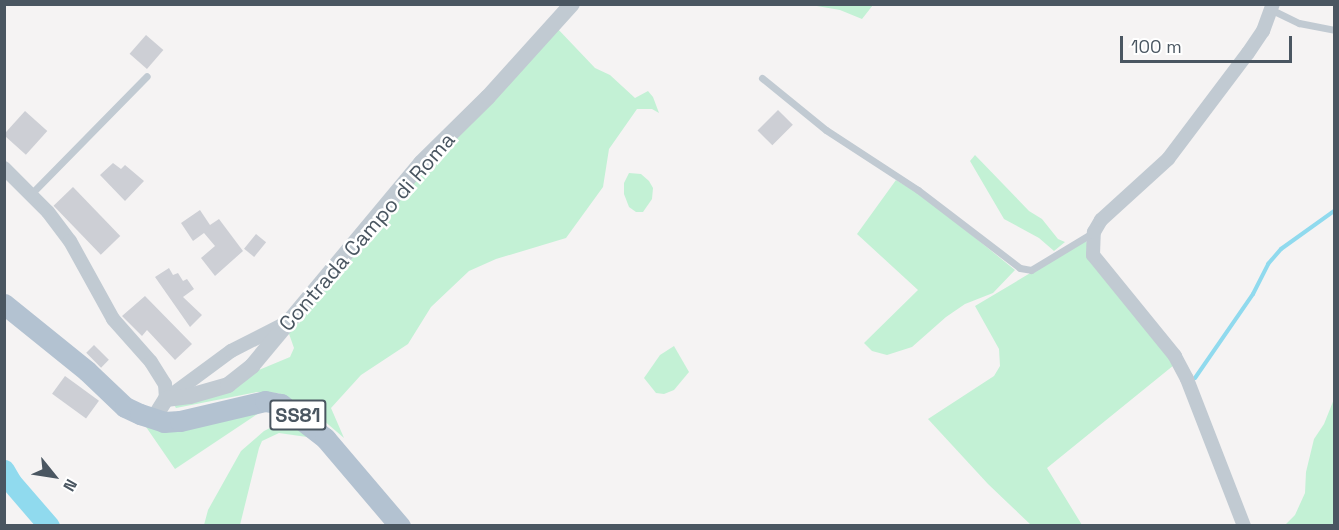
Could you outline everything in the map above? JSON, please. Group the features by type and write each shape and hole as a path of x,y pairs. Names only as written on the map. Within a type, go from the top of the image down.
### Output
{"main road":[{"name":"SS81","path":"4,304 125,407 164,422 180,421 265,401 281,404 325,438 400,525"}],"street":[{"name":"Contrada Campo di Roma","path":"166,399 189,396 228,385 252,366 421,163 488,97 572,4"},
{"path":"1244,525 1187,379 1175,356 1093,255 1094,232 1101,220 1168,159 1248,53 1273,7"},
{"path":"4,168 32,194 70,241 113,319 151,362 165,384 166,399"},
{"path":"154,418 166,399 231,351 289,321"}],"lane":[{"path":"1273,7 1299,23 1335,30"},
{"path":"32,194 147,76"},
{"path":"762,78 826,130 918,190 1020,268 1032,270 1094,232"}],"green space":[{"path":"873,4 862,19 840,10 811,5"},
{"path":"556,27 595,68 610,75 635,98 648,91 659,113 652,109 637,109 609,149 603,187 566,238 496,259 469,271 431,307 408,344 361,375 331,408 344,438 308,407 278,393 257,392 176,408 174,405 290,357 294,348 288,331 297,319 299,324 305,310 347,257"},
{"path":"975,155 1029,211 1042,219 1058,239 1065,242 1054,251 1039,238 1004,219 970,161"},
{"path":"629,173 641,174 653,188 652,199 643,212 636,212 629,207 624,194 624,183"},
{"path":"896,180 926,198 1015,270 993,293 965,304 946,317 912,347 887,355 872,351 864,343 918,290 857,234"},
{"path":"1086,240 1090,252 1174,365 1047,468 1082,525 1031,525 988,484 928,419 994,376 1000,366 999,349 975,306"},
{"path":"674,346 689,372 674,390 664,394 656,393 644,378 660,355"},
{"path":"1334,399 1334,525 1285,525 1295,515 1305,493 1306,472 1314,439 1324,424"},
{"path":"271,405 282,408 295,416 324,443 372,503 320,444 307,437 279,433 262,441 259,448 240,525 204,525 208,510 241,451 264,431 294,416 278,410 262,411 175,469 144,424 149,420 176,424"}],"building":[{"path":"146,35 163,50 147,69 130,54"},
{"path":"778,110 793,125 772,145 757,131"},
{"path":"25,111 47,131 26,155 4,135"},
{"path":"113,163 121,169 125,165 144,181 125,201 100,175"},
{"path":"73,187 120,236 101,255 54,206"},
{"path":"200,210 210,225 219,219 243,251 215,276 201,258 215,246 204,233 193,241 181,223"},
{"path":"256,234 266,242 254,257 244,249"},
{"path":"169,268 173,275 178,273 183,281 187,279 194,289 183,297 202,315 190,327 155,277"},
{"path":"145,296 192,344 175,360 147,330 142,336 122,316"},
{"path":"94,345 109,360 101,368 86,353"},
{"path":"65,376 99,401 86,418 52,394"}],"waterway":[{"path":"1195,378 1253,294 1268,264 1281,249 1334,211"},
{"path":"4,470 11,482 49,526"}]}
